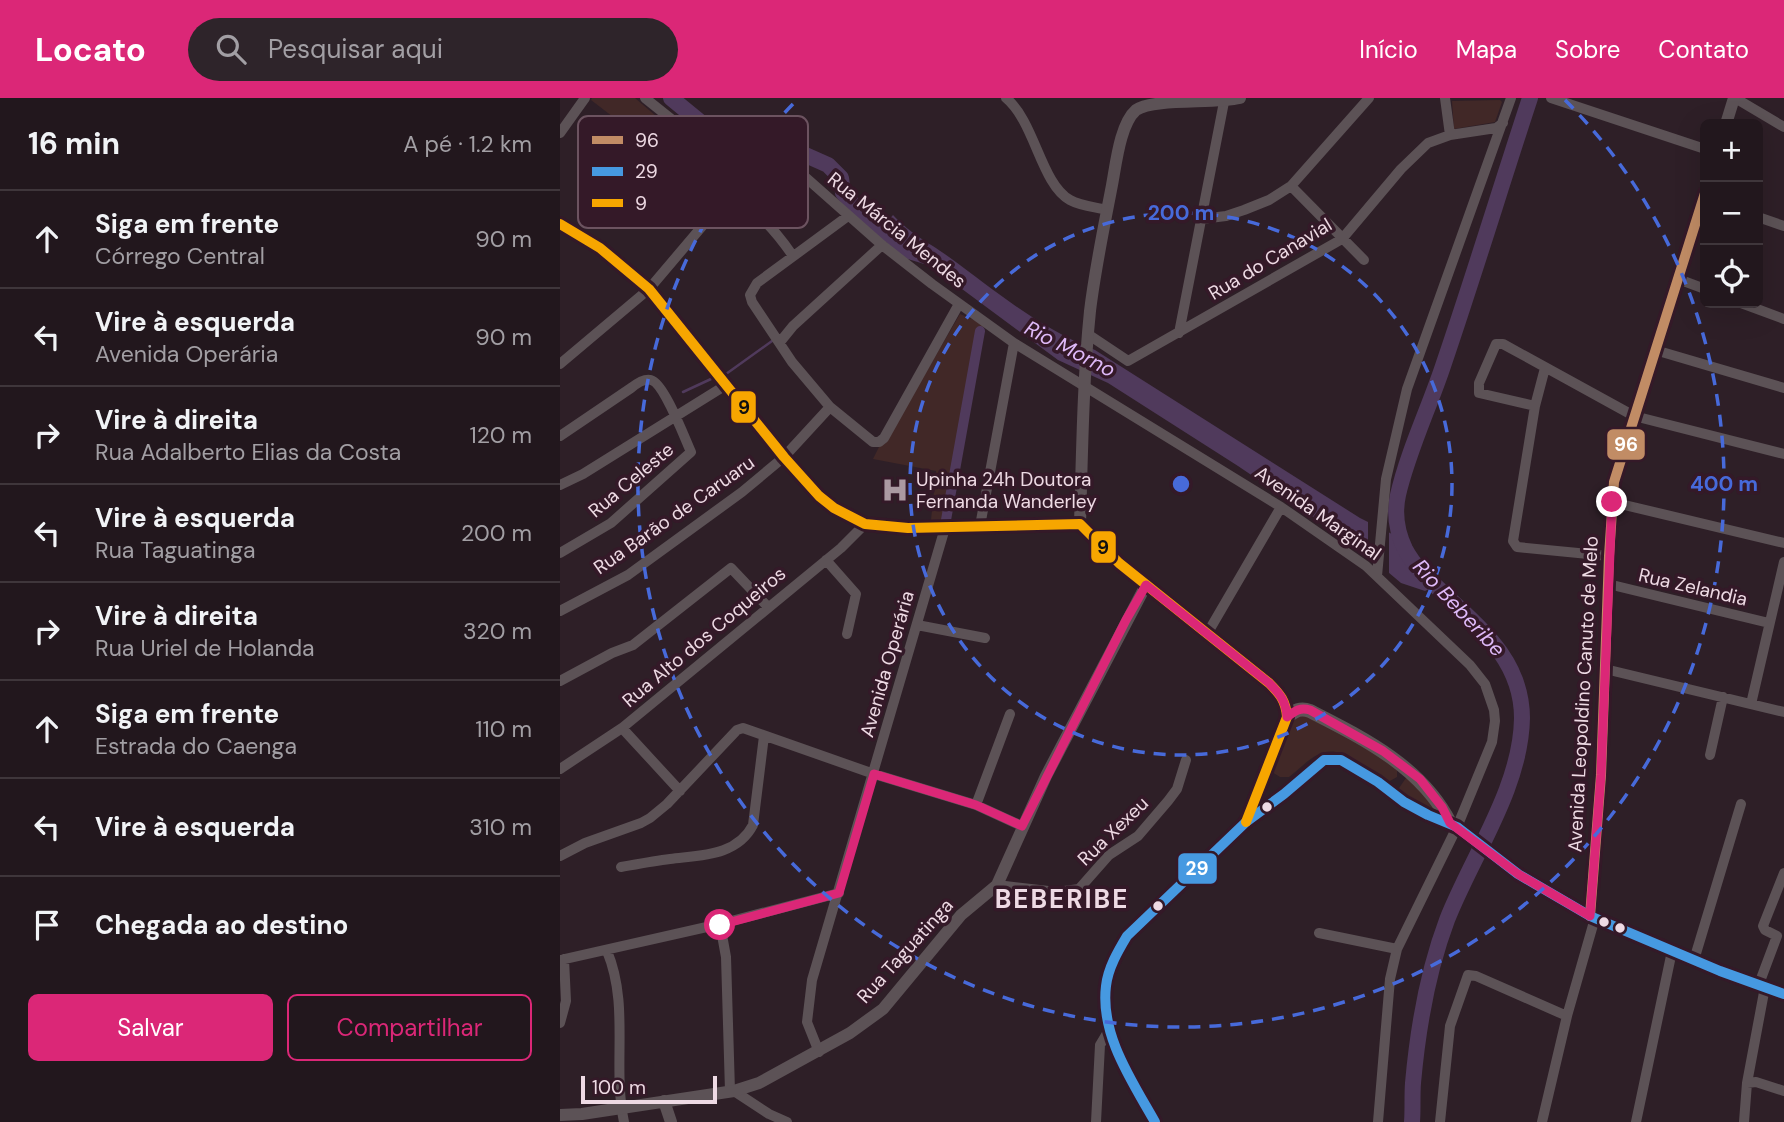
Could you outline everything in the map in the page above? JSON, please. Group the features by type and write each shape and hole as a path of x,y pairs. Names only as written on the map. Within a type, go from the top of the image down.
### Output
{"main road":[{"path":"560,224 600,248 649,289 784,457 834,508 865,524 908,528 1080,524 1101,547 1146,585 1269,683 1281,694 1287,717 1246,822"},
{"path":"1287,717 1295,710 1310,710 1383,751 1420,779 1453,825"},
{"path":"1155,1122 1124,1066 1109,1030 1106,985 1116,954 1127,936 1246,822 1324,760 1341,760 1378,782 1404,802 1453,825 1518,874 1593,917 1694,960 1784,994"},
{"path":"1264,774 1268,791 1284,794"},
{"path":"1404,802 1418,798 1421,793 1420,779"}],"street":[{"path":"560,133 585,98"},
{"name":"Rua Márcia Mendes","path":"645,98 668,116"},
{"path":"1006,98 1013,104 1033,137 1060,192 1070,200 1107,210"},
{"path":"1080,524 1088,340 1094,279 1121,139 1128,120 1136,110 1154,102 1224,102 1240,98"},
{"path":"1201,219 1226,216 1244,210 1269,200 1291,186 1369,98"},
{"path":"1445,98 1450,135"},
{"path":"1378,572 1380,525 1390,459 1407,389 1511,98"},
{"path":"1728,119 1734,98 1784,127"},
{"path":"1558,99 1700,147"},
{"path":"1179,333 1224,102"},
{"path":"560,111 569,119"},
{"name":"Rua do Canavial","path":"1088,340 1128,361 1342,239 1416,152 1428,143 1450,135 1496,128 1503,123"},
{"name":"Rua Márcia Mendes","path":"808,180 883,245 959,304 1014,343 1086,381"},
{"path":"1291,186 1364,260"},
{"name":"Avenida Leopoldino Canuto de Melo","path":"1593,917 1612,502 1619,462 1700,212"},
{"path":"848,216 757,283 750,295 792,362 830,407 873,442 884,438 959,304"},
{"path":"1763,219 1784,226"},
{"path":"560,364 649,289 700,228"},
{"path":"772,228 793,256"},
{"path":"780,341 883,245"},
{"path":"1678,279 1700,287"},
{"path":"1754,308 1784,319"},
{"path":"980,526 1014,343"},
{"path":"1535,406 1482,395 1478,389 1494,347 1499,343 1634,416 1784,454"},
{"path":"1655,350 1784,388"},
{"path":"1545,368 1535,406 1513,538 1517,547 1609,556"},
{"path":"560,436 643,380 651,380 657,384 676,417"},
{"name":"Avenida Marginal","path":"1086,381 1378,572 1470,665 1485,684 1496,721 1492,742 1397,949 1390,979 1378,1122"},
{"path":"560,485 583,474 726,386"},
{"name":"Rua Barão de Caruaru","path":"560,611 628,575 742,492 784,457 830,407"},
{"name":"Rua Celeste","path":"560,553 611,523 691,452 676,417"},
{"path":"1612,502 1784,542"},
{"path":"1207,635 1281,507"},
{"name":"Rua Alto dos Coqueiros","path":"560,769 622,728 826,560 865,524"},
{"name":"Avenida Operária","path":"818,1052 807,1022 810,991 945,528"},
{"path":"826,560 856,594 847,634"},
{"path":"1751,704 1784,562"},
{"path":"560,681 633,645 731,568 768,607"},
{"name":"Rua Zelandia","path":"1608,584 1769,623"},
{"name":"Rua Taguatinga","path":"560,1115 732,1091 759,1083 850,1033 883,1009 961,915 998,885 1022,826 1146,585"},
{"path":"917,625 985,638"},
{"path":"1605,669 1784,712"},
{"path":"1710,755 1723,697"},
{"path":"976,805 1010,714"},
{"path":"622,728 680,791"},
{"path":"560,856 584,843 641,823 667,804 739,728 976,805 1022,826"},
{"path":"621,867 716,853 739,844 753,825 764,736"},
{"name":"Rua Xexeu","path":"998,885 1057,891 1079,889 1109,855 1138,836 1168,802 1177,789 1186,761"},
{"path":"1694,960 1741,804"},
{"path":"1744,1122 1746,1083 1762,985 1780,937 1763,928 1784,873"},
{"path":"560,1023 566,1001 562,959 720,925 839,893"},
{"path":"1542,1122 1593,917"},
{"path":"720,925 726,957 732,1091 787,1122"},
{"path":"1318,933 1397,949"},
{"path":"607,951 617,980 620,1006 618,1067 624,1122"},
{"path":"1636,1122 1672,951"},
{"path":"1440,1122 1450,1026 1467,977 1476,976 1567,1016"},
{"path":"1096,1122 1100,1045 1109,1030"},
{"path":"1746,1083 1756,1082 1784,1091"},
{"path":"664,1101 671,1122"}],"shaded area":[{"path":"635,98 656,116 612,116 591,100"},
{"path":"1452,101 1502,102 1495,122 1454,129"},
{"path":"960,314 984,324 948,520 931,520 936,471 873,459"},
{"path":"1306,715 1379,755 1397,769 1397,777 1388,782 1341,753 1333,751 1319,754 1289,777 1280,777 1272,772 1286,729 1298,718"},
{"path":"1408,775 1439,815 1397,791"}],"water":[{"path":"893,215 1036,320 1095,350 1360,518 1394,535 1401,555 1429,589 1425,591 1401,583 1363,551 1238,466 1108,383 1058,360 881,229"}],"pier":[{"path":"1368,518 1389,532 1389,574 1368,558"}],"waterway":[{"name":"Rio Morno","path":"671,98 693,116"},
{"name":"Rio Beberibe","path":"1412,1122 1418,1041 1434,960 1457,896 1504,796 1520,744 1522,718 1515,679 1496,646 1426,576 1402,543 1396,516 1397,502 1407,462 1444,363 1530,98"},
{"name":"Rio Morno","path":"808,156 828,165 841,178 843,193 872,225 882,233 890,235 906,250 929,257"},
{"path":"946,520 980,331"},
{"path":"726,374 772,341"},
{"path":"683,392 711,379"}],"transit line":[{"name":"96","path":"1590,916 1601,775 1614,482 1700,209"},
{"name":"9","path":"560,224 600,248 649,289 784,457 819,496 834,508 865,524 908,528 1080,524 1119,563 1269,683 1282,698 1287,717 1246,822"},
{"name":"29","path":"1155,1122 1120,1057 1108,1022 1106,986 1114,960 1127,936 1246,822 1324,760 1341,760 1378,782 1404,802 1457,827 1518,874 1590,916 1720,971 1784,994"}],"place":[{"name":"Upinha 24h Doutora Fernanda Wanderley","path":"895,490"}],"district":[{"name":"BEBERIBE","path":"1062,899"}],"route":[{"path":"720,925 839,893 874,774 976,805 1022,826 1146,585 1281,694 1287,717 1295,710 1310,710 1383,751 1420,779 1442,807 1450,823 1518,874 1590,916 1601,775 1612,502"}]}
